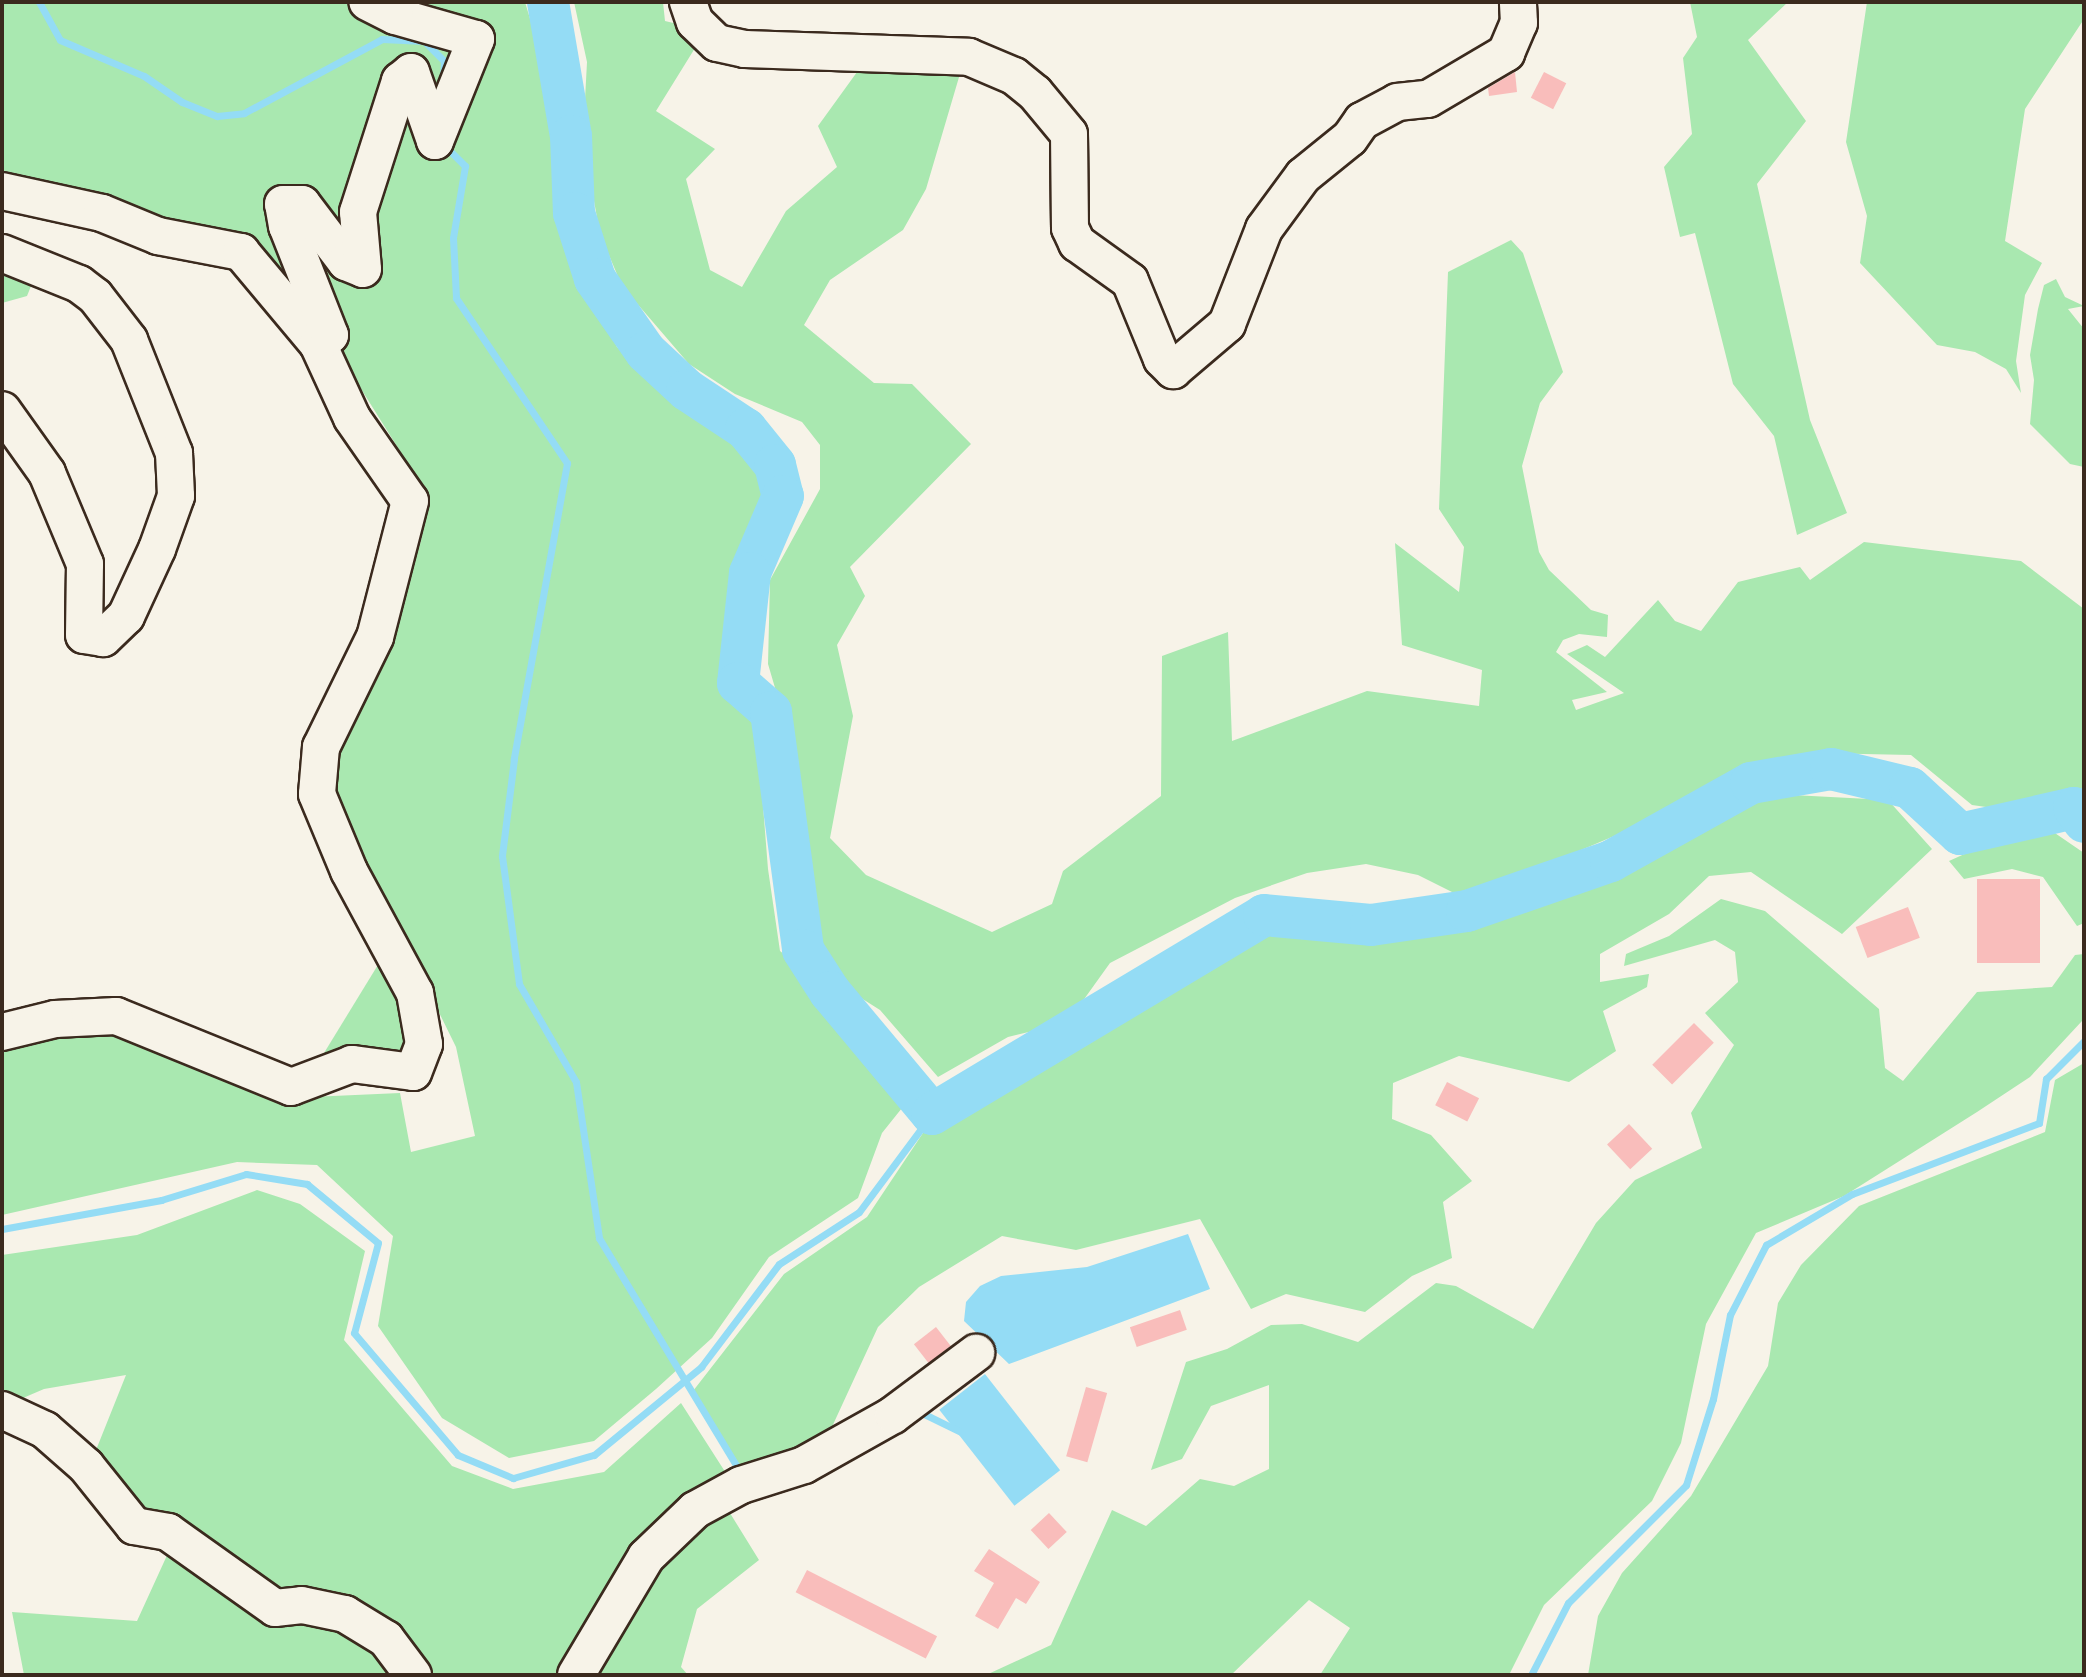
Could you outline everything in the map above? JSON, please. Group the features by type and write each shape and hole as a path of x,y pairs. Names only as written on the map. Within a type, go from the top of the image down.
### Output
{"street":[{"path":"318,344 330,335 287,226 283,204 302,204 346,262 363,269 358,212 400,81 411,72 435,141 476,39 395,16 367,2"},
{"path":"688,2 695,22 717,43 745,49 969,57 1024,84 1069,134 1070,228 1077,243 1130,281 1162,359 1173,370 1227,324 1264,229 1303,176 1350,138 1362,121 1397,102 1428,99 1506,53 1519,23 1518,2"},
{"path":"2,191 102,213 158,236 241,252 318,344 352,418 410,501 375,637 321,747 317,794 349,871 415,993 424,1044 413,1072 352,1064 291,1087 116,1016 55,1019 2,1032"},
{"path":"2,253 79,284 95,296 129,340 174,453 176,496 157,549 126,616 103,638 84,635 85,564 47,473 2,410"},
{"path":"576,1675 646,1557 695,1510 741,1485 804,1465 893,1415 976,1353"},
{"path":"2,1410 45,1430 86,1466 134,1526 168,1532 275,1608 302,1605 345,1614 386,1639 413,1675"}],"green space":[{"path":"2,2 358,2 471,42 436,130 411,68 360,262 303,199 308,296 2,182"},
{"path":"382,2 525,2 546,72 558,217 578,273 617,347 733,431 772,466 772,491 743,553 768,869 780,951 865,1019 904,1070 914,1093 882,1133 858,1198 769,1257 712,1338 656,1389 594,1441 509,1458 442,1418 378,1326 393,1236 317,1165 237,1162 2,1215 2,1047 9,1041 116,1029 288,1098 400,1093 411,1152 475,1136 456,1047 331,793 335,745 386,638 420,544 430,499 331,341 306,255 364,237 403,86 419,123 482,36"},
{"path":"574,2 663,2 665,21 690,27 700,40 656,111 715,149 686,179 710,270 742,287 786,211 837,167 818,126 865,61 962,67 926,189 903,230 830,280 804,325 874,383 912,384 971,444 850,567 865,596 837,645 853,716 830,838 866,875 992,932 1052,904 1063,871 1161,796 1162,656 1228,632 1232,741 1367,691 1479,706 1482,670 1402,645 1395,543 1459,592 1464,547 1439,509 1448,272 1511,240 1523,253 1563,372 1540,403 1522,466 1539,552 1549,570 1591,610 1608,615 1607,637 1579,634 1563,640 1556,652 1607,692 1572,700 1576,710 1624,693 1567,654 1587,645 1605,657 1658,600 1675,621 1701,631 1738,582 1800,567 1810,580 1864,542 2021,561 2084,609 2084,798 2039,798 2000,809 1972,805 1911,755 1816,753 1751,767 1626,831 1466,899 1418,875 1366,864 1307,873 1235,898 1110,963 1077,1009 1037,1030 1008,1037 938,1077 880,1010 850,991 812,942 778,698 768,664 770,580 820,489 820,445 802,422 735,394 689,364 622,286 600,234 583,137 587,62"},
{"path":"1690,2 1788,2 1748,40 1806,121 1757,184 1810,420 1847,513 1797,535 1774,436 1733,384 1695,233 1680,237 1664,167 1692,134 1683,58 1697,37"},
{"path":"1867,2 2084,2 2084,19 2025,109 2005,241 2042,263 2025,295 2016,361 2021,393 2006,369 1975,352 1937,345 1860,263 1867,216 1846,142"},
{"path":"2,271 31,286 27,296 2,303"},
{"path":"2056,279 2065,297 2084,306 2068,309 2084,329 2084,467 2070,464 2030,424 2034,380 2030,355 2038,309 2044,285"},
{"path":"1755,793 1888,800 1932,849 1842,934 1751,872 1709,876 1669,914 1600,954 1600,982 1649,974 1647,987 1603,1011 1616,1051 1569,1082 1459,1056 1393,1083 1392,1119 1431,1135 1472,1181 1443,1202 1452,1258 1412,1276 1365,1312 1286,1294 1251,1309 1200,1219 1076,1250 1002,1236 919,1287 878,1327 831,1429 746,1475 693,1391 784,1274 867,1217 945,1100 1270,925 1472,922 1616,878"},
{"path":"2049,829 2084,853 2084,923 2077,926 2043,877 2012,869 1964,879 1949,861 2011,833"},
{"path":"1721,899 1765,911 1879,1009 1885,1068 1903,1081 1977,992 2052,987 2075,955 2084,954 2082,1021 2030,1077 1977,1112 1844,1196 1756,1233 1706,1324 1681,1443 1652,1501 1544,1605 1509,1675 1320,1675 1350,1628 1309,1600 1231,1675 986,1675 1051,1645 1112,1510 1146,1526 1200,1479 1234,1486 1269,1469 1269,1385 1211,1406 1182,1459 1151,1470 1186,1362 1227,1349 1271,1325 1302,1324 1358,1342 1436,1283 1456,1286 1533,1329 1596,1223 1635,1180 1702,1148 1691,1113 1734,1045 1705,1013 1738,982 1735,952 1715,940 1624,966 1626,954 1669,936"},
{"path":"384,955 408,996 405,1063 313,1071"},
{"path":"2084,1063 2084,1675 1588,1675 1598,1616 1622,1573 1691,1496 1768,1366 1778,1303 1801,1265 1859,1206 2045,1132 2055,1080"},
{"path":"257,1190 300,1204 365,1251 344,1340 452,1466 513,1489 604,1472 681,1403 731,1481 567,1675 423,1675 135,1513 94,1455 126,1375 44,1389 9,1404 2,1401 2,1255 137,1235"},
{"path":"725,1505 759,1560 697,1609 681,1667 688,1675 590,1675 658,1557"},
{"path":"169,1551 380,1647 398,1675 24,1675 12,1612 137,1621"}],"water":[{"path":"1188,1234 1210,1289 1009,1364 964,1321 966,1302 980,1286 1001,1276 1087,1267"},
{"path":"985,1374 1060,1470 1014,1506 939,1410"}],"building":[{"path":"1515,72 1517,92 1489,96 1488,88"},
{"path":"1544,72 1566,83 1553,109 1531,98"},
{"path":"1977,879 2040,879 2040,963 1977,963"},
{"path":"1908,907 1920,938 1868,958 1856,927"},
{"path":"1694,1023 1714,1043 1672,1085 1652,1065"},
{"path":"1447,1082 1479,1098 1467,1122 1435,1105"},
{"path":"1629,1124 1652,1149 1630,1169 1607,1144"},
{"path":"1180,1310 1187,1330 1137,1347 1130,1327"},
{"path":"936,1327 951,1346 929,1363 914,1344"},
{"path":"1086,1387 1107,1393 1087,1462 1066,1456"},
{"path":"1049,1513 1067,1532 1048,1549 1031,1530"},
{"path":"989,1549 1040,1582 1026,1604 1016,1598 998,1629 975,1616 994,1583 974,1571"},
{"path":"807,1570 937,1636 926,1659 796,1592"}],"waterway":[{"path":"39,2 60,40 144,76 182,102 217,116 244,113 382,39 424,41 444,61 443,79"},
{"path":"548,2 571,136 574,213 595,279 646,352 687,390 746,429 775,465 783,496 750,573 738,683 771,712 803,950 830,992 932,1114 1264,915 1371,925 1467,911 1611,861 1751,783 1831,769 1910,788 1960,834 2074,808 2084,822"},
{"path":"446,147 465,166 453,238 456,298 567,463 514,759 502,856 519,984 576,1082 599,1238 739,1470 745,1469"},
{"path":"1531,1675 1568,1603 1686,1485 1713,1399 1730,1315 1766,1245 1852,1194 2039,1123 2046,1079 2084,1041"},
{"path":"2,1229 161,1200 246,1174 307,1184 378,1243 354,1333 458,1455 513,1478 594,1455 701,1367 779,1264 859,1212 932,1114"},
{"path":"918,1411 961,1432"}]}
